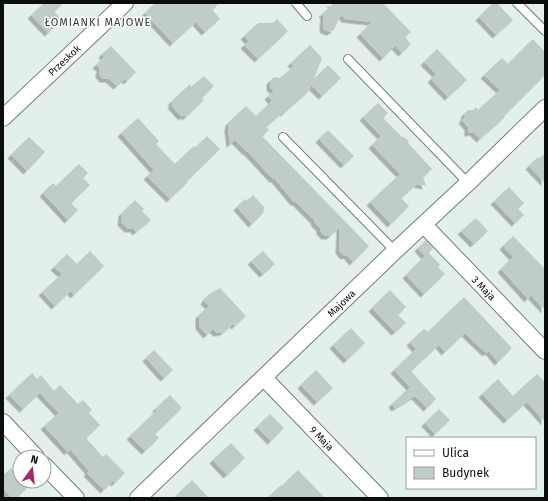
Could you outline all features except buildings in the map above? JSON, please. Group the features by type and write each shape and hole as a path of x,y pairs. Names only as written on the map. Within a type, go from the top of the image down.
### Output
{"street":[{"name":"Przeskok","path":"3,118 125,3"},
{"name":"Majowa","path":"138,498 545,108"},
{"name":"3 Maja","path":"424,225 545,351"},
{"name":"9 Maja","path":"264,378 380,498"},
{"path":"3,422 28,449"},
{"path":"52,473 76,498"}],"lane":[{"path":"296,3 308,16"},
{"path":"517,3 545,31"},
{"path":"348,59 468,183"},
{"path":"283,137 395,251"}],"district":[{"name":"ŁOMIANKI MAJOWE","path":"98,22"}]}
